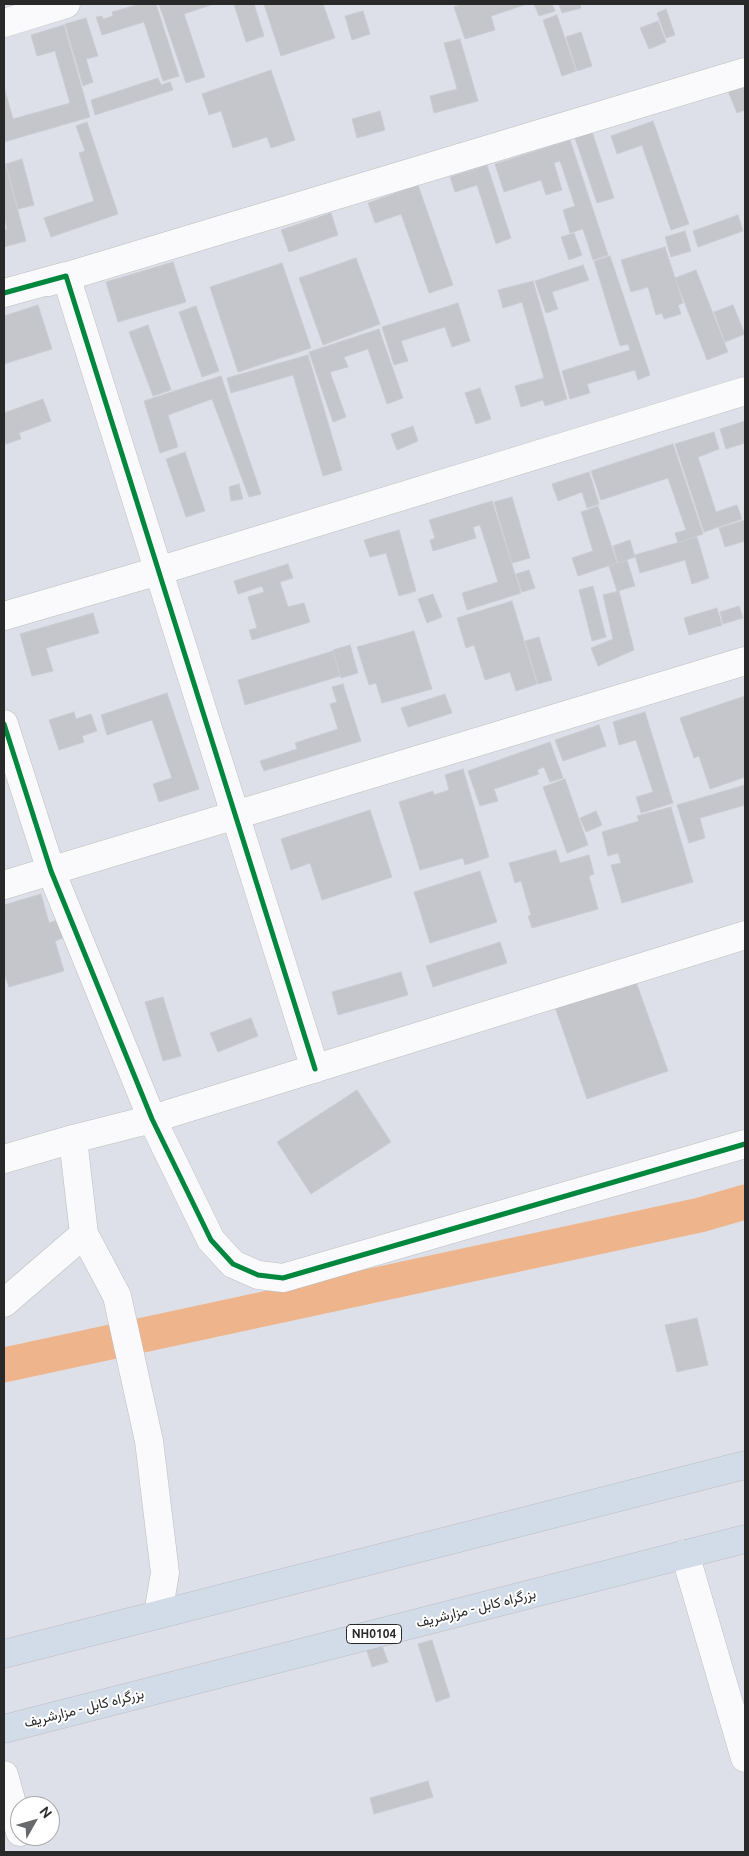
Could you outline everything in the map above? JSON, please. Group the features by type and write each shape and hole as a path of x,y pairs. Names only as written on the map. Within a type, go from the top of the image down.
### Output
{"highway":[{"path":"4,1654 745,1465"},
{"name":"بزرگراه کابل - مزارشریف","path":"4,1729 745,1539"}],"street":[{"path":"4,23 66,4"},
{"path":"4,294 745,72"},
{"path":"66,276 315,1069"},
{"path":"4,616 158,571 745,391"},
{"path":"4,885 745,661"},
{"path":"4,724 51,871 152,1119 211,1240 232,1264 258,1275 283,1278 745,1144"},
{"path":"4,1159 152,1119 745,935"},
{"path":"73,1139 84,1234 117,1296 150,1441 166,1573 158,1614"},
{"path":"4,1303 84,1234"},
{"path":"686,1554 745,1758"},
{"path":"4,1774 10,1796"}],"building":[{"path":"140,4 156,4 179,76 163,81 144,22 102,35 96,17 102,16 103,19 113,16 112,12"},
{"path":"159,4 214,4 184,14 205,77 186,83"},
{"path":"234,4 254,4 264,36 246,42"},
{"path":"264,4 323,4 335,38 281,56"},
{"path":"463,4 527,4 491,16 495,30 465,39 454,7"},
{"path":"534,4 552,4 555,11 539,16"},
{"path":"559,4 580,4 581,8 562,13"},
{"path":"666,9 675,35 666,38 657,13"},
{"path":"363,11 370,34 352,40 345,16"},
{"path":"557,15 576,71 562,76 543,20"},
{"path":"86,18 98,56 86,59 93,82 83,86 65,24"},
{"path":"658,21 666,42 649,49 640,28"},
{"path":"64,25 90,117 4,142 4,87 13,119 70,103 55,51 37,56 31,35"},
{"path":"581,32 592,66 577,71 566,37"},
{"path":"460,39 478,101 434,113 430,96 457,89 444,43"},
{"path":"271,70 295,140 271,148 267,137 233,148 221,111 209,115 202,94"},
{"path":"158,78 161,85 170,82 173,90 95,115 91,100"},
{"path":"745,84 745,110 737,113 728,91"},
{"path":"380,111 385,130 357,138 352,119"},
{"path":"653,121 689,224 671,230 642,145 617,154 611,136"},
{"path":"87,122 118,214 51,237 44,218 94,201 79,153 85,151 76,126"},
{"path":"592,132 614,198 597,203 575,138"},
{"path":"570,140 608,255 593,260 583,229 570,233 563,210 575,206 560,161 554,163 562,190 546,195 541,180 504,192 495,164"},
{"path":"22,159 34,205 18,209 6,164"},
{"path":"5,163 26,241 4,247 4,230 7,229 4,215"},
{"path":"487,165 511,238 496,244 477,185 455,192 450,177"},
{"path":"418,185 453,285 429,293 401,214 375,223 368,203"},
{"path":"331,213 338,235 289,252 281,230"},
{"path":"738,215 743,231 698,247 693,231"},
{"path":"685,231 691,251 671,257 665,237"},
{"path":"574,233 582,255 569,260 561,237"},
{"path":"665,247 683,303 678,305 681,314 664,319 662,313 656,315 648,287 631,292 621,260"},
{"path":"610,256 650,375 638,380 635,370 587,384 590,393 570,399 562,371 630,350 628,344 620,346 594,261"},
{"path":"356,258 380,324 323,345 299,278"},
{"path":"173,262 186,302 118,322 106,282"},
{"path":"282,263 311,348 238,372 210,287"},
{"path":"583,265 589,280 552,292 558,309 546,313 535,281"},
{"path":"696,270 728,352 707,360 675,278"},
{"path":"533,281 567,399 545,406 543,400 521,407 515,386 544,378 522,302 503,308 498,290"},
{"path":"458,303 470,341 452,347 445,327 401,341 408,361 394,365 382,327"},
{"path":"38,305 52,349 4,364 4,316"},
{"path":"733,305 745,334 725,342 714,312"},
{"path":"196,306 219,371 202,377 179,312"},
{"path":"148,325 171,390 153,396 129,332"},
{"path":"379,329 403,398 387,404 368,349 344,357 348,367 330,372 346,417 333,422 309,352"},
{"path":"308,355 342,470 323,476 293,375 231,393 227,378"},
{"path":"221,376 261,494 249,497 212,399 168,415 178,447 160,453 144,401"},
{"path":"480,388 491,419 476,424 465,393"},
{"path":"43,399 51,421 19,433 21,439 6,444 4,439 4,413"},
{"path":"745,421 745,443 726,449 720,429"},
{"path":"413,426 418,441 397,450 391,434"},
{"path":"714,432 719,449 698,457 716,512 737,505 742,519 704,532 675,444"},
{"path":"673,444 703,534 678,543 675,533 686,530 668,478 601,500 591,471"},
{"path":"185,452 205,511 186,517 166,459"},
{"path":"589,472 599,504 587,508 582,492 558,501 552,484"},
{"path":"239,484 243,499 231,501 229,487"},
{"path":"512,497 530,558 512,563 494,502"},
{"path":"492,501 521,593 467,610 462,593 498,582 480,525 473,527 476,538 433,551 430,540 435,538 429,520"},
{"path":"598,506 617,563 578,576 572,558 593,551 581,512"},
{"path":"745,520 745,541 725,547 719,528"},
{"path":"399,530 416,591 399,596 386,553 370,557 364,540"},
{"path":"697,537 709,578 692,584 685,560 640,573 635,555"},
{"path":"630,540 635,557 618,563 613,546"},
{"path":"627,560 635,586 617,591 609,566"},
{"path":"288,564 293,578 280,582 288,607 304,603 310,622 252,640 249,630 257,628 248,597 264,592 262,586 238,594 234,581"},
{"path":"529,570 535,588 522,592 516,574"},
{"path":"593,586 606,637 592,641 579,590"},
{"path":"619,591 634,650 598,666 591,648 613,639 603,595"},
{"path":"433,594 442,617 427,623 418,599"},
{"path":"512,601 537,684 516,691 510,672 485,680 474,645 466,648 457,618"},
{"path":"739,606 743,618 723,624 720,612"},
{"path":"717,608 722,625 689,635 684,618"},
{"path":"93,613 99,633 46,648 53,671 32,676 20,634"},
{"path":"414,631 432,689 382,703 376,683 369,685 357,647"},
{"path":"539,637 552,680 538,684 525,641"},
{"path":"350,645 358,673 341,678 333,650"},
{"path":"333,651 340,676 245,705 238,680"},
{"path":"343,684 361,741 264,771 260,761 297,749 295,743 338,729 330,704 337,702 332,687"},
{"path":"167,693 199,789 159,802 153,784 172,778 152,720 107,735 101,715"},
{"path":"445,694 452,713 408,727 401,708"},
{"path":"745,696 745,777 710,789 699,756 694,758 680,718"},
{"path":"74,712 76,719 91,714 97,731 82,736 84,742 59,750 49,720"},
{"path":"645,712 673,803 641,813 636,797 653,792 636,740 619,745 613,722"},
{"path":"599,725 606,746 563,761 555,740"},
{"path":"550,742 563,778 550,782 544,767 537,770 539,774 494,789 498,801 480,806 468,771"},
{"path":"463,769 489,857 465,865 463,858 420,870 399,802 433,791 434,795 449,790 445,775"},
{"path":"565,779 588,845 567,853 543,787"},
{"path":"745,785 745,805 700,818 705,838 689,843 677,805"},
{"path":"671,807 693,882 622,903 611,865 621,863 618,853 608,856 602,832 639,821 637,816"},
{"path":"370,810 392,877 322,900 310,863 291,870 281,839"},
{"path":"596,811 602,825 586,832 580,818"},
{"path":"556,850 560,863 589,855 594,874 589,876 598,909 532,928 528,916 531,915 521,881 515,883 509,863"},
{"path":"480,871 497,922 430,943 414,892"},
{"path":"41,894 49,923 58,920 63,938 55,941 64,971 9,987 4,974 4,905"},
{"path":"500,942 507,963 433,987 426,966"},
{"path":"401,972 408,995 338,1015 332,992"},
{"path":"635,979 668,1071 587,1099 555,1007"},
{"path":"163,997 181,1056 163,1061 145,1002"},
{"path":"251,1018 258,1036 218,1052 210,1033"},
{"path":"357,1090 391,1142 311,1194 277,1142"},
{"path":"697,1318 708,1365 677,1372 665,1325"},
{"path":"432,1640 450,1697 436,1702 418,1644"},
{"path":"381,1643 388,1662 372,1667 366,1648"},
{"path":"428,1781 433,1797 374,1814 370,1798"}],"waterway":[{"path":"4,1365 700,1215 745,1202"}],"cycle path":[{"path":"4,293 66,276 315,1069"},
{"path":"4,724 51,871 152,1119 211,1240 233,1264 258,1275 283,1278 745,1144"}]}
